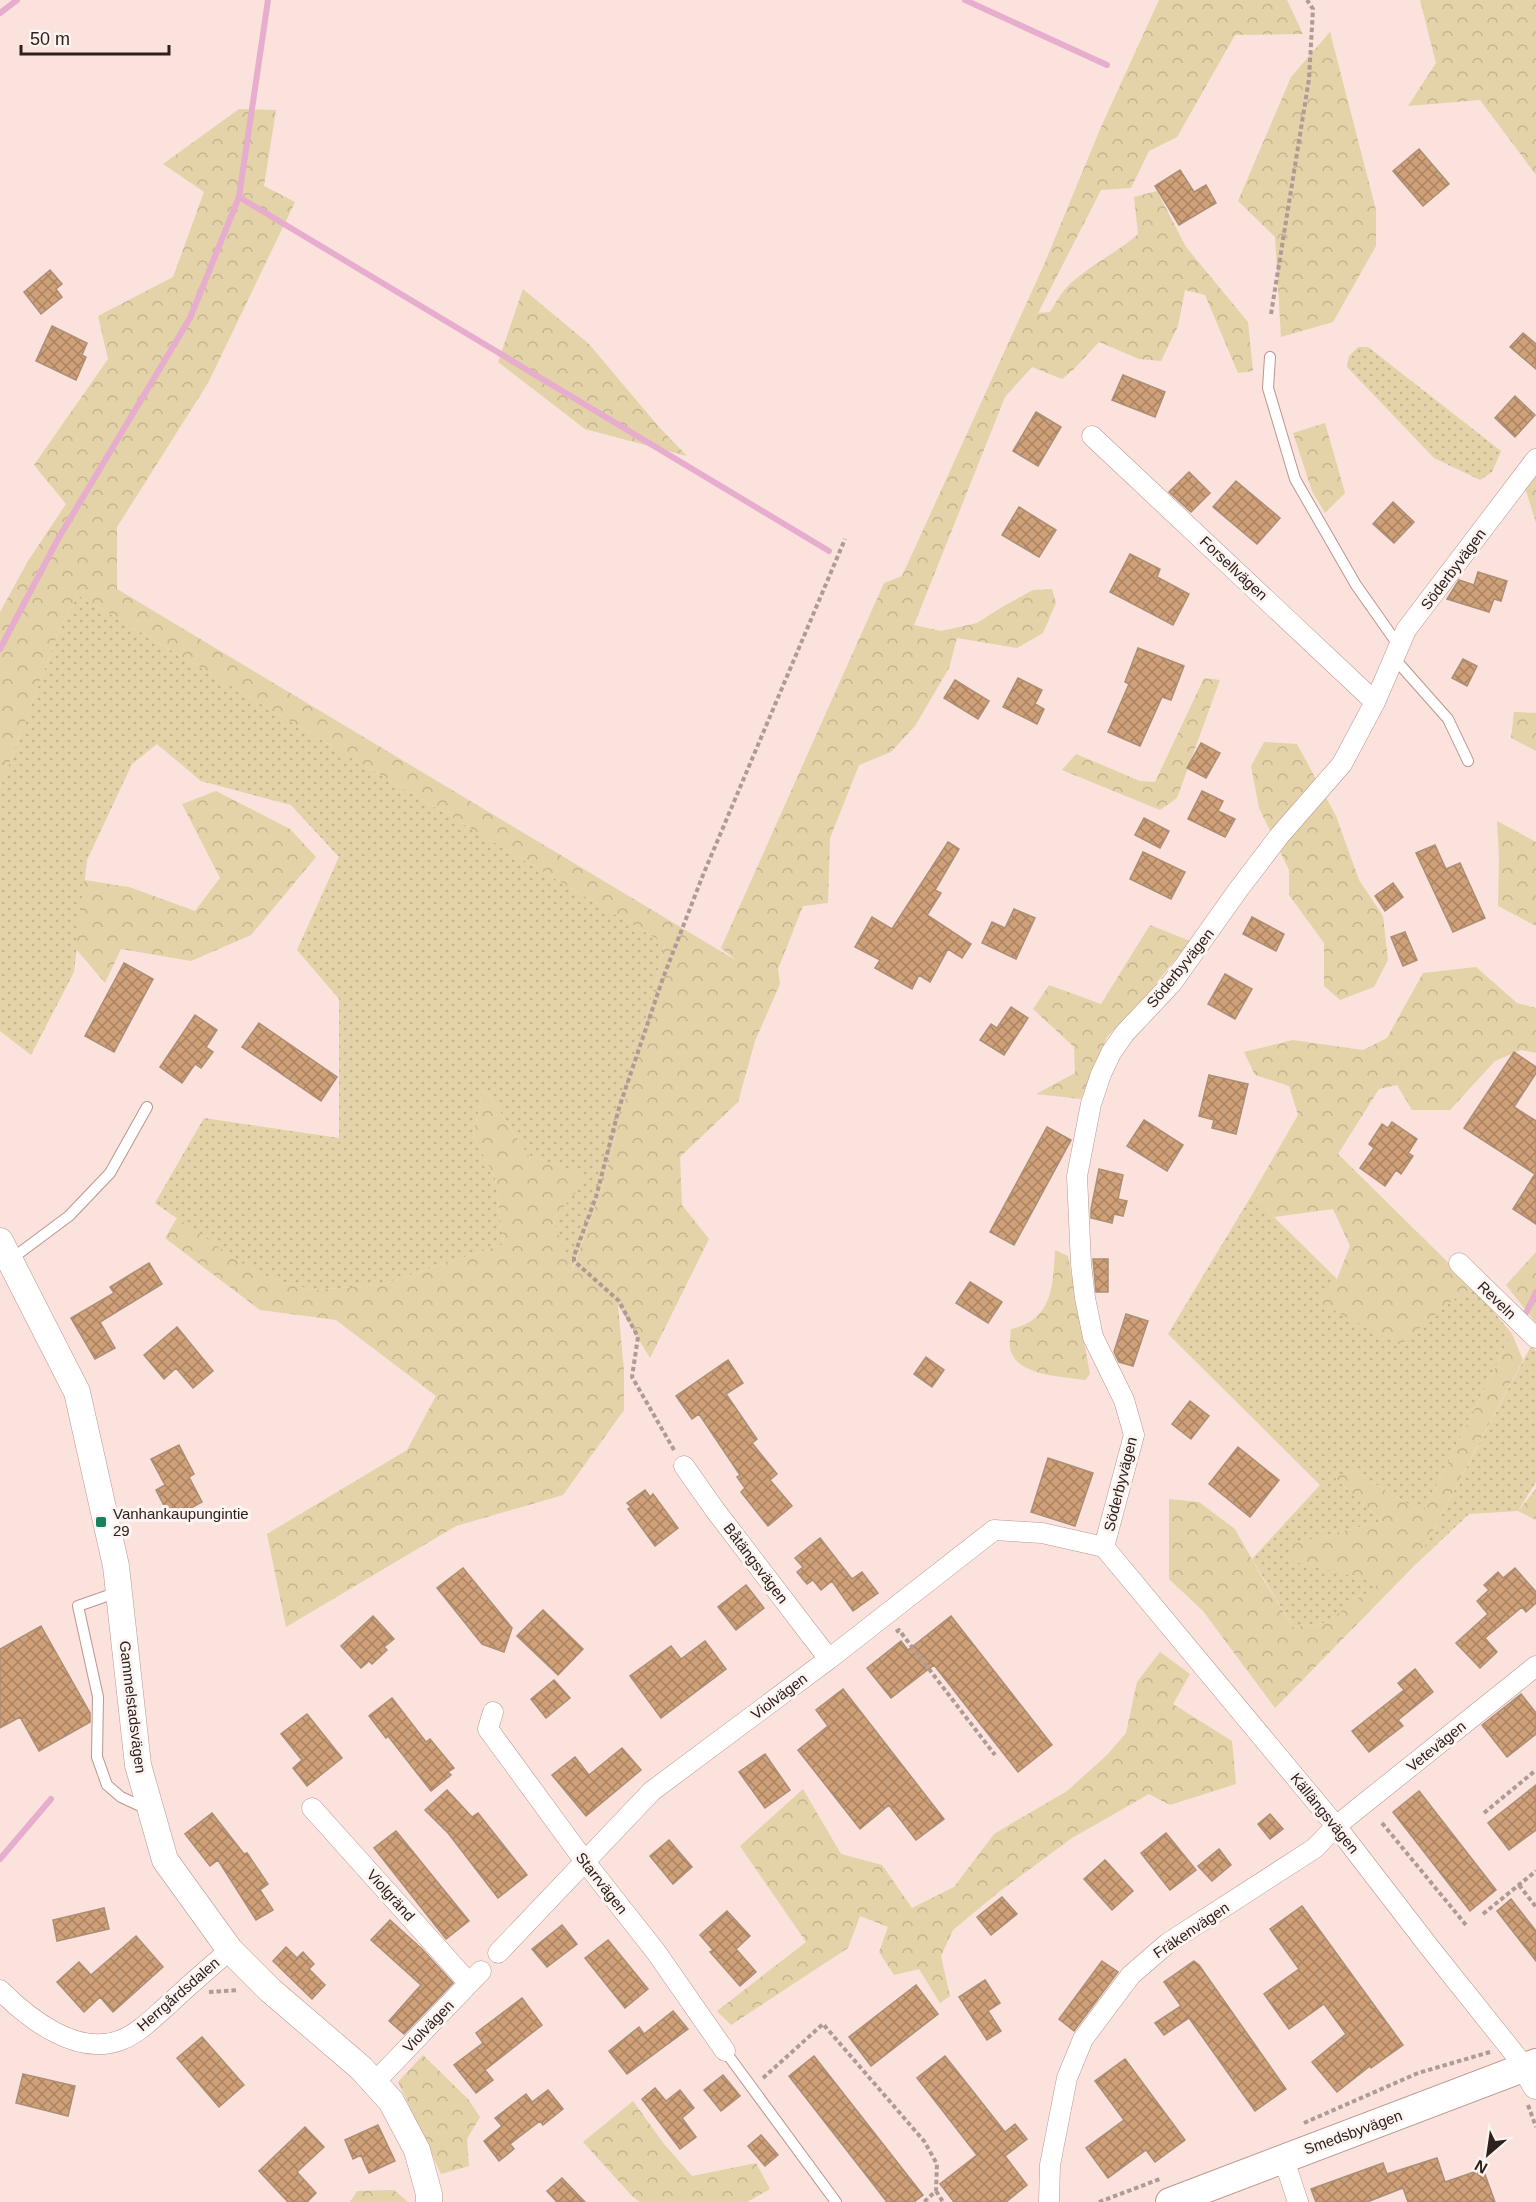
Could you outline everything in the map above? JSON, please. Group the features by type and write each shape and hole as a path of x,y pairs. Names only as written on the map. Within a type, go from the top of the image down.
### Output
{"main road":[{"name":"Smedsbyvägen","path":"1167,2190 1283,2157 1526,2066"}],"street":[{"name":"Forsellvägen","path":"1092,436 1376,702"},
{"name":"Söderbyvägen","path":"1104,1547 1134,1436 1124,1400 1093,1337 1081,1264 1077,1176 1091,1104 1111,1053 1124,1034 1172,983 1275,842 1342,764 1376,702 1406,630 1536,459"},
{"name":"Gammelstadsvägen","path":"5,1251 77,1392 116,1566 138,1765 165,1860 230,1950 270,1990 375,2082 391,2101 417,2150 429,2202"},
{"name":"Reveln","path":"1459,1263 1536,1338"},
{"name":"Båtängsvägen","path":"684,1466 707,1500 829,1659"},
{"name":"Violvägen","path":"498,1953 652,1791 829,1659 994,1530 1042,1533 1104,1547"},
{"name":"Källängsvägen","path":"1104,1547 1336,1826 1526,2066"},
{"name":"Vetevägen","path":"1336,1826 1536,1666"},
{"name":"Starrvägen","path":"493,1712 488,1729 586,1863 656,1952 725,2051"},
{"name":"Violgränd","path":"312,1808 475,1977"},
{"name":"Fräkenvägen","path":"1049,2202 1050,2166 1066,2078 1083,2039 1131,1975 1168,1943 1315,1848 1336,1826"},
{"name":"Herrgårdsdalen","path":"0,1990 41,2025 71,2038 97,2045 120,2041 139,2031 230,1950"},
{"name":"Violvägen","path":"375,2082 475,1977"},
{"path":"1283,2157 1298,2202"}],"lane":[{"path":"1270,357 1268,388 1296,479 1397,652 1448,719 1468,761"},
{"path":"5,1251 69,1216 110,1173 147,1107"},
{"path":"119,1592 78,1606 98,1697 97,1757 107,1785 121,1797 149,1810"},
{"path":"725,2051 836,2202"}],"path":[{"path":"1271,314 1309,79 1313,9 1307,0"},
{"path":"684,1466 632,1377 638,1337 618,1301 574,1261 574,1256 596,1197 619,1108 663,978 703,875 845,539"},
{"path":"892,1636 899,1630 995,1755"},
{"path":"1484,1813 1536,1770"},
{"path":"1382,1823 1466,1925"},
{"path":"1483,1914 1536,1871"},
{"path":"1519,1885 1536,1907"},
{"path":"752,2087 823,2024 924,2141 937,2164 936,2191 943,2202"},
{"path":"1302,2124 1418,2073 1526,2066"},
{"path":"1099,2202 1167,2190"},
{"path":"924,2202 936,2191"}],"green space":[{"path":"1159,0 1287,0 1303,34 1235,35 1177,137 1149,151 1131,188 1101,190 1038,313 1050,312 1069,285 1138,234 1134,197 1157,191 1186,247 1248,322 1253,371 1238,373 1205,295 1185,290 1178,326 1161,361 1139,359 1099,342 1062,379 1032,367 1005,397 914,625 941,631 977,623 1033,590 1052,589 1056,603 1043,633 1017,648 957,638 949,668 915,726 891,752 859,765 830,838 828,903 803,906 778,969 780,984 755,1041 738,1102 680,1157 682,1205 709,1239 650,1358 618,1305 624,1371 624,1410 563,1495 456,1526 286,1627 267,1534 407,1450 436,1396 336,1320 260,1310 165,1238 177,1218 259,1275 312,1290 380,1285 504,1244 495,1178 473,1135 484,1087 528,1155 589,1176 553,1220 572,1271 604,1182 665,944 78,595 59,631 0,788 0,612 28,561 66,504 34,465 108,359 98,316 173,277 204,192 163,164 239,109 276,110 264,186 295,202 208,383 117,527 117,589 737,961 721,948 884,583 902,576 1043,267 1101,127"},
{"path":"1420,0 1536,0 1536,175 1480,100 1408,106 1436,63"},
{"path":"1330,32 1376,210 1376,246 1333,322 1281,337 1275,237 1238,201 1291,77"},
{"path":"523,289 589,344 658,426 687,456 585,429 498,362"},
{"path":"1358,347 1368,347 1501,451 1492,472 1480,480 1434,458 1347,367 1349,356"},
{"path":"1325,423 1345,493 1325,513 1312,491 1293,433"},
{"path":"1536,470 1536,523 1524,484"},
{"path":"78,595 665,944 604,1182 571,1272 553,1220 588,1176 528,1155 484,1087 473,1135 495,1178 504,1244 380,1285 312,1290 259,1275 155,1203 204,1118 339,1138 339,999 297,950 339,857 291,805 201,781 157,744 132,764 87,860 74,972 31,1055 0,1031 0,788 59,631"},
{"path":"1204,678 1220,680 1177,798 1160,810 1062,770 1076,754 1140,781 1155,782"},
{"path":"1514,712 1536,713 1536,751 1511,738"},
{"path":"1264,742 1297,744 1336,816 1359,880 1383,916 1388,960 1374,987 1340,1000 1324,986 1324,943 1289,895 1289,870 1259,808 1251,766"},
{"path":"216,791 290,829 316,857 251,935 191,961 121,949 105,983 76,949 84,880 129,887 195,911 220,878 182,804"},
{"path":"1497,821 1536,842 1536,926 1498,906"},
{"path":"1150,925 1190,941 1147,995 1107,1037 1081,1099 1036,1094 1075,1073 1074,1047 1033,1009 1049,985 1101,1004"},
{"path":"1476,967 1517,1003 1536,1008 1536,1053 1521,1050 1495,1061 1450,1110 1412,1110 1397,1085 1379,1089 1338,1154 1474,1288 1459,1295 1400,1345 1318,1302 1337,1279 1350,1246 1333,1209 1274,1217 1253,1193 1298,1115 1289,1086 1255,1075 1244,1052 1293,1040 1363,1050 1387,1038 1423,973"},
{"path":"1253,1193 1337,1279 1319,1302 1400,1344 1459,1295 1474,1288 1512,1334 1423,1513 1352,1470 1336,1479 1382,1521 1290,1545 1291,1560 1381,1583 1325,1623 1293,1627 1252,1559 1320,1485 1168,1334"},
{"path":"1055,1250 1068,1256 1090,1374 1085,1380 1052,1376 1030,1369 1014,1357 1010,1348 1011,1329 1035,1318 1048,1299"},
{"path":"1536,1252 1536,1323 1506,1285"},
{"path":"1512,1334 1523,1360 1414,1566 1275,1708 1203,1611 1169,1579 1169,1499 1199,1502 1235,1529 1293,1627 1325,1623 1380,1583 1291,1561 1289,1545 1382,1521 1335,1478 1352,1470 1423,1513"},
{"path":"1531,1346 1536,1351 1536,1482 1518,1511 1469,1514 1414,1566"},
{"path":"1536,1489 1536,1520 1518,1511"},
{"path":"1160,1652 1190,1674 1173,1704 1232,1741 1236,1784 1170,1805 1149,1794 1072,1838 1000,1891 953,1930 941,1956 950,1996 940,2003 919,1969 894,1975 879,1952 888,1927 860,1916 848,1948 731,2025 717,2011 806,1942 740,1846 803,1789 841,1854 882,1865 912,1908 954,1887 994,1834 1067,1791 1107,1755 1126,1733 1137,1682"},
{"path":"423,2055 468,2099 480,2117 467,2139 469,2166 441,2174 398,2082"},
{"path":"633,2101 664,2144 692,2176 756,2163 770,2189 747,2202 640,2202 583,2142"},
{"path":"394,2190 408,2202 350,2202 357,2191"}],"building":[{"path":"1419,149 1449,184 1423,206 1393,171"},
{"path":"1180,170 1194,192 1206,185 1216,203 1179,225 1155,186"},
{"path":"50,270 62,284 56,289 62,297 41,314 24,292"},
{"path":"52,326 87,343 82,355 86,357 76,380 36,361"},
{"path":"1523,333 1536,344 1536,369 1510,347"},
{"path":"1123,375 1165,392 1155,417 1112,400"},
{"path":"1515,396 1535,415 1515,437 1495,418"},
{"path":"1036,412 1061,427 1038,466 1013,451"},
{"path":"1189,472 1210,493 1191,512 1169,492"},
{"path":"1236,481 1280,518 1257,544 1213,507"},
{"path":"1393,502 1414,522 1394,543 1373,524"},
{"path":"1019,507 1056,530 1039,557 1002,535"},
{"path":"1130,554 1160,569 1157,577 1189,594 1173,625 1110,592"},
{"path":"1478,572 1507,581 1501,601 1494,599 1489,612 1447,599 1459,580 1474,585"},
{"path":"1138,648 1184,666 1171,700 1162,697 1140,746 1108,732 1129,684 1125,682"},
{"path":"1463,659 1477,666 1467,686 1452,678"},
{"path":"1018,678 1042,690 1035,704 1044,709 1037,724 1003,707"},
{"path":"955,680 989,701 978,719 944,698"},
{"path":"1201,743 1220,753 1206,778 1187,768"},
{"path":"1202,791 1223,801 1218,811 1235,819 1225,837 1188,819"},
{"path":"1144,818 1169,831 1160,848 1135,835"},
{"path":"948,842 959,849 935,890 941,893 927,915 971,944 962,958 948,949 930,982 919,975 912,989 875,968 880,960 855,947 872,917 892,929"},
{"path":"1435,845 1446,869 1460,863 1485,918 1453,932 1416,853"},
{"path":"1143,852 1185,872 1171,899 1130,879"},
{"path":"1393,883 1403,897 1385,911 1375,896"},
{"path":"1014,909 1035,918 1016,959 982,943 992,922 1005,928"},
{"path":"1252,917 1284,934 1276,951 1243,934"},
{"path":"1405,932 1417,960 1403,966 1391,937"},
{"path":"124,963 153,979 114,1052 85,1036"},
{"path":"1225,974 1252,989 1235,1019 1208,1004"},
{"path":"1011,1007 1028,1018 1004,1055 980,1040 991,1024 997,1028"},
{"path":"195,1015 217,1030 206,1047 213,1052 201,1068 195,1064 182,1083 160,1067"},
{"path":"259,1023 337,1077 321,1101 242,1047"},
{"path":"1514,1052 1536,1067 1536,1073 1514,1107 1536,1121 1536,1224 1513,1209 1535,1174 1464,1128"},
{"path":"1209,1075 1248,1084 1236,1134 1212,1128 1214,1120 1199,1116"},
{"path":"1144,1120 1183,1145 1167,1171 1127,1146"},
{"path":"1392,1122 1417,1139 1408,1153 1413,1156 1401,1174 1396,1170 1385,1186 1360,1168 1374,1148 1369,1144 1382,1124 1388,1128"},
{"path":"1047,1127 1071,1140 1014,1245 990,1232"},
{"path":"1099,1169 1123,1175 1118,1199 1127,1201 1123,1216 1114,1214 1112,1223 1091,1218"},
{"path":"1093,1259 1108,1259 1108,1292 1096,1292"},
{"path":"149,1263 162,1284 100,1322 115,1348 95,1359 71,1318 114,1293 110,1287"},
{"path":"970,1282 1002,1302 988,1323 956,1303"},
{"path":"1126,1314 1148,1321 1133,1366 1119,1362 1114,1352"},
{"path":"177,1327 213,1371 193,1388 176,1368 164,1379 144,1355"},
{"path":"926,1357 944,1370 932,1387 914,1374"},
{"path":"728,1360 743,1383 726,1394 757,1439 752,1443 777,1474 770,1480 792,1506 768,1526 741,1492 745,1488 737,1477 740,1475 699,1414 692,1419 676,1396"},
{"path":"1190,1401 1209,1416 1191,1439 1172,1424"},
{"path":"179,1445 194,1474 189,1477 202,1502 171,1519 156,1490 165,1485 151,1459"},
{"path":"1238,1447 1279,1480 1250,1517 1209,1484"},
{"path":"1048,1458 1093,1473 1075,1526 1031,1512"},
{"path":"645,1490 650,1497 653,1494 678,1528 655,1546 628,1509 631,1507 627,1503"},
{"path":"820,1538 852,1579 862,1572 878,1593 853,1611 832,1581 821,1590 813,1580 807,1584 797,1572 803,1567 795,1558"},
{"path":"463,1568 512,1628 504,1652 482,1644 437,1588"},
{"path":"1515,1568 1536,1592 1536,1603 1526,1612 1522,1607 1485,1638 1497,1652 1480,1668 1456,1643 1488,1614 1477,1601 1489,1590 1484,1585 1498,1572 1503,1578"},
{"path":"746,1585 764,1608 736,1630 718,1607"},
{"path":"543,1610 583,1649 558,1675 517,1636"},
{"path":"373,1616 394,1639 384,1647 387,1650 372,1664 369,1661 361,1668 341,1646"},
{"path":"951,1616 1052,1745 1018,1772 934,1665 891,1698 867,1668 901,1641 908,1650"},
{"path":"41,1626 90,1713 90,1722 39,1751 20,1717 0,1728 0,1649"},
{"path":"705,1641 726,1669 661,1718 630,1676 671,1646 681,1659"},
{"path":"1415,1669 1433,1692 1398,1720 1403,1726 1369,1752 1352,1731 1404,1690 1398,1683"},
{"path":"554,1680 570,1698 546,1718 531,1699"},
{"path":"843,1689 944,1819 916,1840 889,1805 860,1829 798,1750 828,1726 816,1710"},
{"path":"1521,1694 1536,1713 1536,1734 1507,1757 1482,1725"},
{"path":"392,1698 426,1742 430,1739 454,1768 448,1772 451,1775 431,1791 388,1736 386,1738 369,1716"},
{"path":"307,1714 342,1758 307,1786 293,1768 302,1760 281,1734"},
{"path":"622,1748 641,1770 586,1816 552,1775 575,1757 589,1775"},
{"path":"765,1754 790,1790 765,1808 739,1772"},
{"path":"1536,1785 1536,1830 1509,1850 1488,1823"},
{"path":"447,1790 472,1817 478,1813 527,1875 498,1898 448,1833 425,1810"},
{"path":"1419,1791 1496,1890 1470,1911 1393,1812"},
{"path":"212,1813 244,1854 247,1853 268,1884 260,1890 273,1910 256,1920 218,1860 210,1866 185,1834"},
{"path":"1270,1814 1283,1829 1270,1839 1258,1824"},
{"path":"396,1831 469,1921 446,1939 374,1848"},
{"path":"1166,1833 1196,1870 1170,1890 1141,1853"},
{"path":"669,1840 692,1867 673,1884 650,1856"},
{"path":"1219,1849 1231,1865 1212,1881 1198,1866"},
{"path":"1105,1860 1133,1891 1112,1910 1084,1879"},
{"path":"1002,1897 1017,1914 991,1935 977,1917"},
{"path":"1511,1899 1536,1931 1536,1961 1497,1911"},
{"path":"1302,1906 1403,2045 1371,2068 1370,2066 1337,2092 1312,2062 1346,2034 1324,2004 1289,2029 1264,1994 1299,1969 1270,1929"},
{"path":"104,1908 109,1929 57,1941 53,1920"},
{"path":"727,1911 750,1936 736,1949 756,1972 740,1986 710,1952 713,1950 700,1935"},
{"path":"390,1920 422,1949 453,1983 404,2034 389,2021 421,1985 371,1940"},
{"path":"562,1925 577,1944 547,1967 532,1949"},
{"path":"136,1936 163,1967 113,2012 100,1997 84,2012 57,1982 79,1962 91,1975"},
{"path":"608,1940 648,1989 625,2008 585,1958"},
{"path":"286,1947 297,1958 303,1952 314,1964 309,1969 325,1985 312,1999 273,1961"},
{"path":"1102,1961 1118,1972 1074,2031 1059,2019"},
{"path":"1194,1961 1286,2089 1255,2111 1189,2018 1164,2035 1155,2023 1181,2006 1164,1982"},
{"path":"985,1980 1000,2003 988,2011 1001,2031 987,2040 959,1997"},
{"path":"916,1985 938,2014 871,2066 849,2037"},
{"path":"522,1998 542,2025 485,2070 493,2080 476,2093 454,2065 483,2043 476,2033"},
{"path":"673,2011 688,2029 627,2074 609,2051 639,2027 644,2034"},
{"path":"202,2037 244,2085 219,2107 177,2058"},
{"path":"814,2056 923,2195 914,2202 887,2202 789,2076"},
{"path":"945,2056 1005,2132 1015,2124 1027,2139 1005,2156 1027,2185 1006,2202 954,2202 940,2184 977,2155 917,2078"},
{"path":"1125,2059 1185,2140 1155,2162 1146,2150 1108,2178 1086,2148 1124,2120 1095,2081"},
{"path":"23,2074 75,2086 68,2116 16,2103"},
{"path":"723,2075 740,2096 721,2111 704,2090"},
{"path":"655,2088 666,2101 680,2090 694,2108 682,2118 696,2137 680,2149 642,2099"},
{"path":"548,2090 563,2109 543,2125 540,2121 510,2144 514,2149 499,2161 484,2141 502,2126 495,2118 526,2094 532,2102"},
{"path":"378,2125 395,2161 369,2173 361,2155 353,2159 345,2140"},
{"path":"305,2127 324,2147 297,2172 316,2193 307,2202 288,2202 259,2171"},
{"path":"761,2135 778,2155 765,2166 748,2146"},
{"path":"1437,2158 1445,2182 1483,2169 1495,2202 1408,2202 1403,2188 1367,2202 1316,2202 1311,2189 1383,2163 1387,2174"},
{"path":"562,2178 585,2202 557,2202 547,2191"}],"waterway":[{"path":"0,13 17,0"},
{"path":"0,649 58,539 190,318 239,197 268,0"},
{"path":"965,0 1107,65"},
{"path":"239,197 829,551"},
{"path":"1526,1313 1536,1292"},
{"path":"0,1859 51,1799"}],"place":[{"name":"Vanhankaupungintie 29","path":"101,1522"}]}
